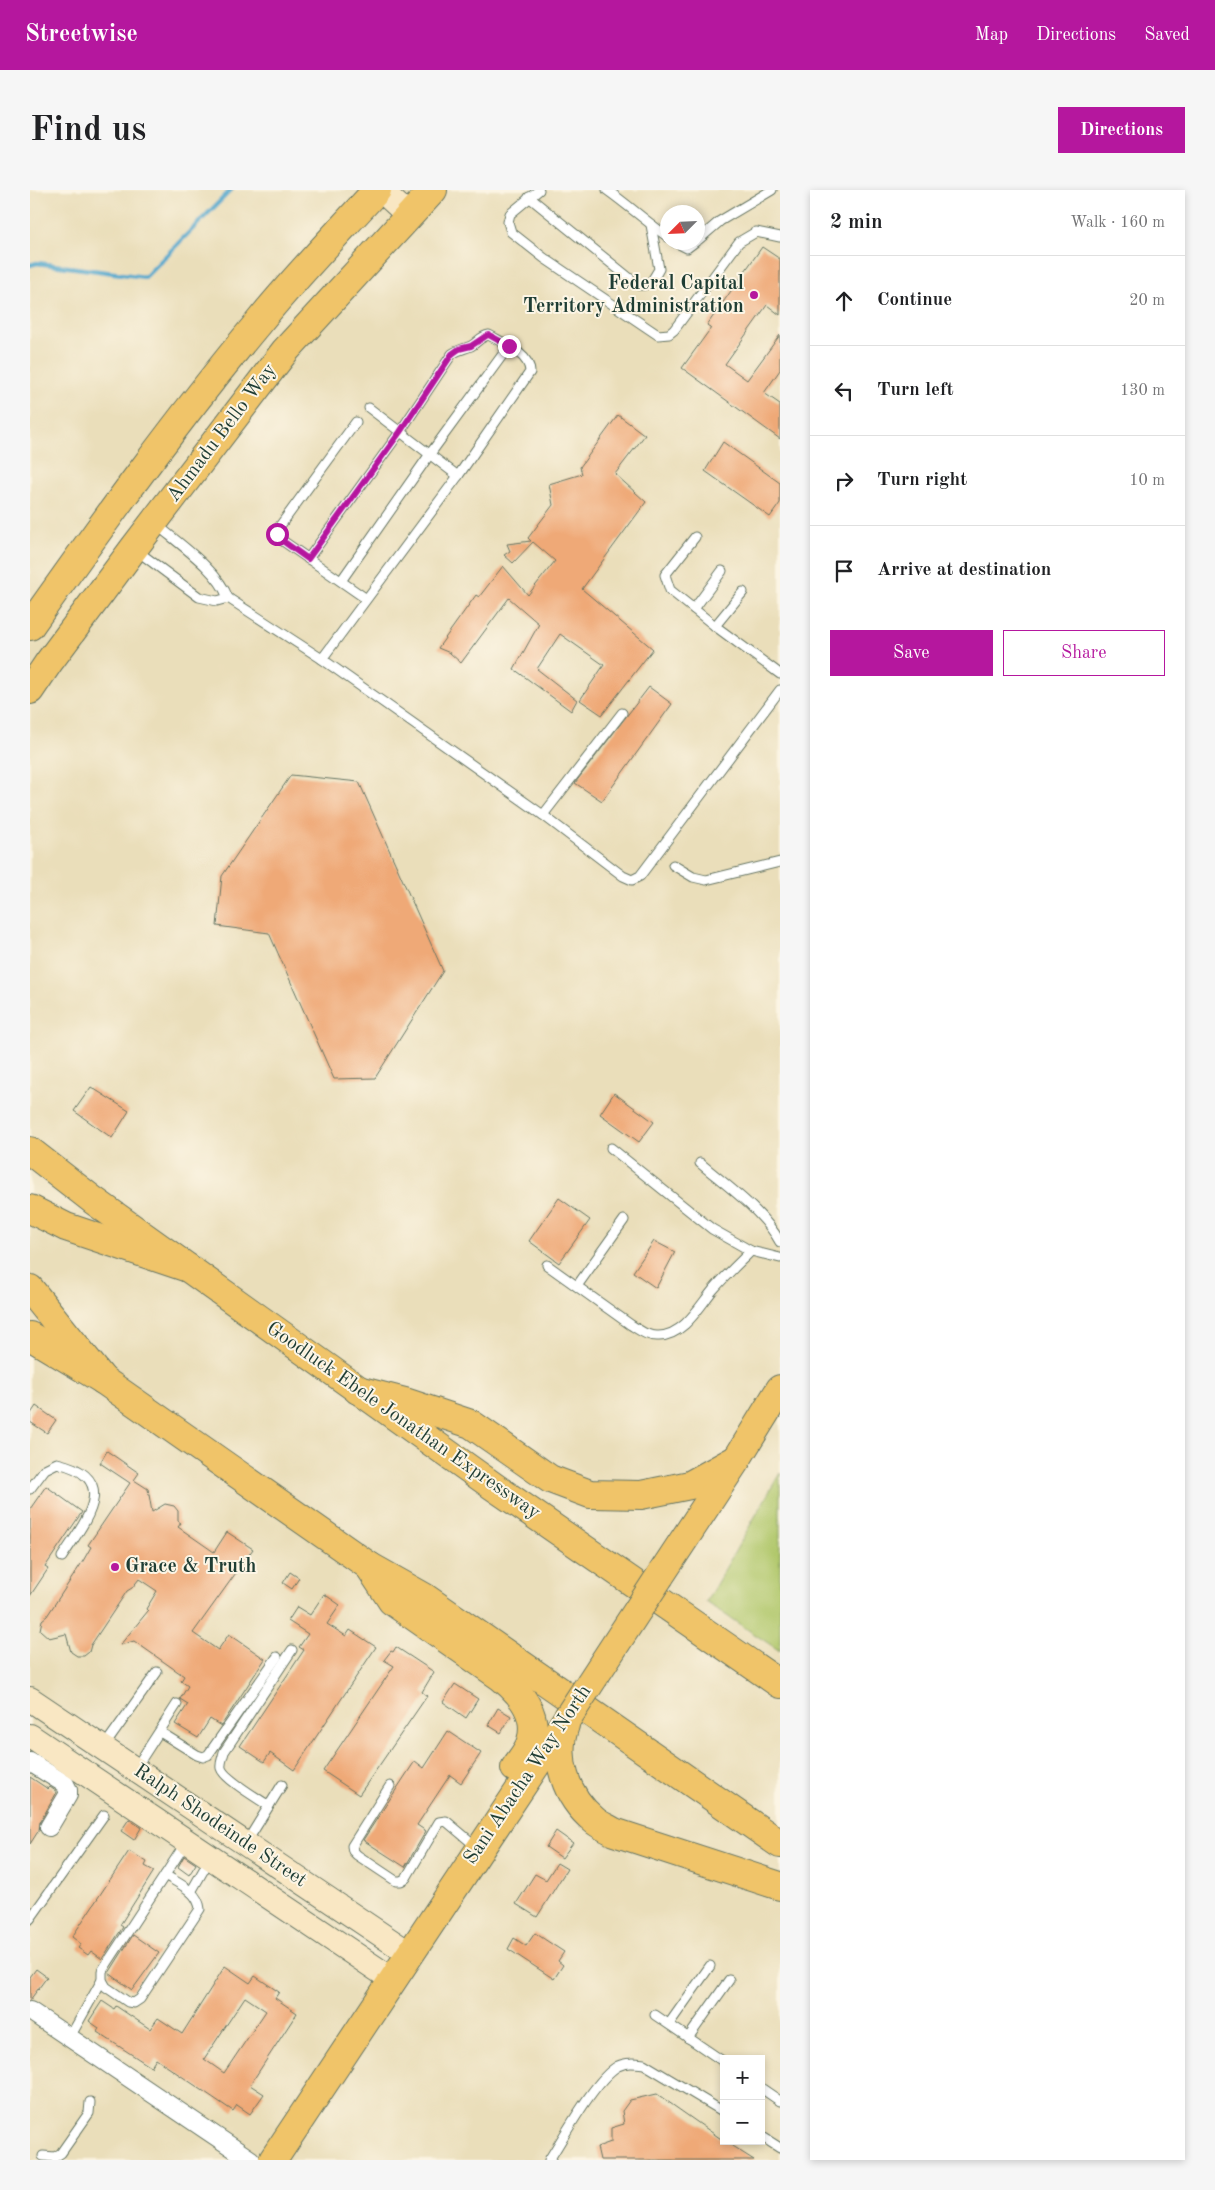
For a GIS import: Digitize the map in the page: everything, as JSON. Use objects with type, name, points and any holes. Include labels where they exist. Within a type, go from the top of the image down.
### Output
[{"type":"main road","name":"Ahmadu Bello Way","points":[[30,626],[93,536],[178,422],[259,321],[377,190]]},
{"type":"main road","name":"Ahmadu Bello Way","points":[[30,690],[134,548],[285,351],[421,198]]},
{"type":"main road","name":"Goodluck Ebele Jonathan Expressway","points":[[30,1151],[93,1200],[493,1486],[780,1684]]},
{"type":"main road","points":[[30,1209],[66,1227],[188,1268]]},
{"type":"main road","points":[[30,1289],[103,1380]]},
{"type":"main road","points":[[30,1336],[103,1380],[369,1566],[424,1597],[780,1844]]},
{"type":"main road","name":"Sani Abacha Way North","points":[[273,2160],[738,1459],[780,1389]]},
{"type":"main road","points":[[358,1390],[404,1402],[471,1424],[550,1479],[590,1494],[641,1495],[690,1485],[738,1459]]},
{"type":"main road","points":[[369,1566],[392,1601],[514,1688],[526,1704],[531,1716],[531,1742],[503,1788],[479,1849]]},
{"type":"main road","points":[[568,1716],[560,1741],[560,1763],[570,1790],[582,1808],[595,1822],[614,1832],[780,1886]]},
{"type":"street","points":[[381,190],[421,198]]},
{"type":"street","name":"Ralph Shodeinde Street","points":[[30,1699],[410,1954]]},
{"type":"street","name":"Ralph Shodeinde Street","points":[[30,1736],[394,1980]]},
{"type":"street","points":[[30,1762],[65,1784],[68,1790],[68,1795],[49,1827]]},
{"type":"street","points":[[30,2011],[251,2160]]},
{"type":"lane","points":[[539,190],[510,214],[508,222],[511,232],[544,258],[658,335],[663,336],[674,330],[739,242],[756,232],[780,237]]},
{"type":"lane","points":[[607,190],[660,232]]},
{"type":"lane","points":[[705,234],[720,221],[772,190]]},
{"type":"lane","points":[[529,197],[638,285],[645,286],[650,284],[659,269],[650,225]]},
{"type":"lane","points":[[308,559],[400,432],[452,354],[459,349],[471,346],[489,335],[509,346],[526,359],[530,365],[530,372],[458,476],[365,598],[322,659]]},
{"type":"lane","points":[[341,581],[509,346]]},
{"type":"lane","points":[[369,408],[458,476]]},
{"type":"lane","points":[[356,422],[277,530],[280,539],[365,598]]},
{"type":"lane","points":[[154,522],[213,572],[224,587],[228,598],[322,659],[543,815],[623,876],[632,880],[640,876],[780,690]]},
{"type":"lane","points":[[695,537],[665,575],[670,590],[780,674]]},
{"type":"lane","points":[[134,548],[200,597],[217,601],[228,598]]},
{"type":"lane","points":[[694,609],[722,571]]},
{"type":"lane","points":[[715,626],[743,592]]},
{"type":"lane","points":[[543,815],[622,713]]},
{"type":"lane","points":[[673,865],[693,877],[706,880],[780,862]]},
{"type":"lane","points":[[611,1148],[712,1230],[751,1251],[780,1258]]},
{"type":"lane","points":[[700,1163],[742,1199],[776,1234],[780,1242]]},
{"type":"lane","points":[[577,1286],[624,1220]]},
{"type":"lane","points":[[547,1265],[643,1332],[660,1336],[679,1329],[732,1269],[751,1251]]},
{"type":"lane","points":[[30,1489],[45,1469],[57,1463],[72,1469],[85,1477],[93,1485],[94,1493],[90,1516],[62,1557]]},
{"type":"lane","points":[[269,1806],[225,1774],[220,1766],[224,1752],[292,1650]]},
{"type":"lane","points":[[160,1732],[197,1755],[203,1757],[208,1755],[277,1657]]},
{"type":"lane","points":[[103,1748],[157,1672]]},
{"type":"lane","points":[[135,1770],[176,1704]]},
{"type":"lane","points":[[246,1843],[282,1785]]},
{"type":"lane","points":[[390,1786],[352,1846],[357,1855],[396,1881],[401,1881],[406,1878],[439,1822],[446,1821],[479,1849]]},
{"type":"lane","points":[[30,1919],[104,1815]]},
{"type":"lane","points":[[70,2037],[102,1980],[102,1971],[187,1841]]},
{"type":"lane","points":[[191,1892],[211,1857]]},
{"type":"lane","points":[[102,1980],[106,1987],[128,2002],[134,2003],[140,1999],[200,1910],[199,1902],[191,1892],[166,1875]]},
{"type":"lane","points":[[669,2024],[710,1966]]},
{"type":"lane","points":[[688,2038],[728,1980]]},
{"type":"lane","points":[[655,2015],[720,2059]]},
{"type":"lane","points":[[549,2160],[607,2074],[619,2066],[631,2062],[644,2064],[720,2110]]},
{"type":"lane","points":[[765,2091],[780,2101]]},
{"type":"lane","points":[[43,2156],[55,2157],[60,2152],[86,2120],[90,2102]]},
{"type":"lane","points":[[765,2139],[780,2148]]},
{"type":"green space","points":[[780,1473],[780,1651],[706,1602]]},
{"type":"building","points":[[762,247],[780,259],[780,315],[767,305],[725,364],[747,380],[780,335],[780,370],[764,393],[780,404],[780,439],[682,368],[711,328],[707,325]]},
{"type":"building","points":[[618,415],[645,435],[615,474],[646,502],[582,589],[653,649],[602,715],[580,700],[604,665],[560,634],[537,669],[577,700],[571,711],[514,669],[539,624],[509,598],[461,663],[450,653],[438,648],[476,595],[479,597],[503,566],[528,595],[555,561],[533,542],[513,563],[504,555],[510,551],[507,544],[531,541],[528,538],[553,505],[549,484],[582,474],[580,467]]},
{"type":"building","points":[[723,442],[780,483],[780,503],[770,517],[705,471]]},
{"type":"building","points":[[649,687],[672,704],[602,801],[575,783]]},
{"type":"building","points":[[291,775],[359,782],[443,971],[375,1078],[334,1079],[269,933],[217,926],[222,876]]},
{"type":"building","points":[[91,1087],[129,1111],[112,1138],[74,1111]]},
{"type":"building","points":[[614,1093],[654,1122],[639,1142],[600,1114]]},
{"type":"building","points":[[559,1198],[590,1220],[559,1263],[529,1241]]},
{"type":"building","points":[[654,1241],[675,1252],[656,1288],[633,1272]]},
{"type":"building","points":[[36,1406],[56,1420],[47,1433],[30,1422],[30,1415]]},
{"type":"building","points":[[107,1451],[139,1473],[134,1480],[148,1489],[152,1512],[165,1504],[174,1506],[178,1511],[178,1521],[181,1523],[178,1527],[214,1552],[227,1532],[253,1549],[193,1633],[218,1650],[229,1634],[265,1659],[221,1726],[210,1719],[198,1738],[175,1724],[188,1704],[180,1699],[188,1686],[181,1681],[184,1676],[134,1641],[120,1645],[148,1611],[146,1609],[157,1591],[139,1579],[127,1591],[91,1645],[89,1652],[84,1656],[77,1656],[71,1652],[66,1634],[49,1638],[40,1630],[42,1620],[47,1616],[83,1561],[91,1547],[88,1545],[130,1483],[100,1463]]},
{"type":"building","points":[[46,1486],[82,1512],[45,1567],[48,1569],[30,1596],[30,1509]]},
{"type":"building","points":[[290,1572],[299,1578],[292,1589],[283,1583]]},
{"type":"building","points":[[324,1594],[340,1605],[327,1624],[346,1636],[350,1630],[376,1647],[294,1770],[270,1753],[264,1762],[240,1746],[304,1650],[299,1647],[308,1634],[288,1621],[297,1607],[310,1615]]},
{"type":"building","points":[[396,1647],[434,1672],[422,1692],[427,1696],[359,1795],[323,1771],[394,1666],[384,1660]]},
{"type":"building","points":[[455,1684],[478,1699],[466,1718],[443,1702]]},
{"type":"building","points":[[498,1708],[511,1716],[501,1733],[488,1725]]},
{"type":"building","points":[[448,1731],[481,1753],[461,1783],[450,1775],[417,1825],[426,1831],[405,1867],[363,1840],[415,1761],[424,1768]]},
{"type":"building","points":[[30,1777],[48,1789],[50,1787],[57,1792],[40,1822],[39,1830],[30,1844]]},
{"type":"building","points":[[129,1819],[141,1828],[134,1840],[121,1831]]},
{"type":"building","points":[[556,1831],[573,1843],[562,1858],[546,1847]]},
{"type":"building","points":[[129,1851],[147,1862],[145,1866],[154,1871],[120,1925],[123,1927],[102,1959],[91,1951],[88,1955],[78,1948],[81,1944],[72,1937]]},
{"type":"building","points":[[184,1856],[196,1864],[189,1875],[178,1867]]},
{"type":"building","points":[[557,1863],[567,1869],[537,1917],[516,1904],[535,1874],[546,1880]]},
{"type":"building","points":[[535,1933],[564,1952],[558,1961],[563,1965],[554,1979],[508,1949],[514,1938],[526,1946]]},
{"type":"building","points":[[133,1935],[159,1953],[132,1990],[109,1973]]},
{"type":"building","points":[[225,1966],[250,1983],[255,1976],[279,1992],[275,1998],[297,2013],[250,2085],[264,2094],[250,2114],[237,2105],[233,2111],[156,2059],[151,2067],[97,2032],[99,2028],[89,2021],[102,2001],[114,2009],[116,2006],[150,2029],[158,2018],[182,2034]],"holes":[[[245,1997],[266,2011],[224,2073],[204,2059]]]},
{"type":"building","points":[[36,1969],[47,1977],[30,2000],[30,1977]]},
{"type":"building","points":[[657,2094],[720,2138],[720,2145],[730,2145],[754,2160],[600,2160],[597,2147],[611,2142],[611,2128],[624,2124],[622,2111],[630,2100]]},
{"type":"waterway","points":[[30,265],[37,263],[145,277],[231,190]]},
{"type":"place","name":"Federal Capital Territory Administration","points":[[754,295]]},
{"type":"place","name":"Grace & Truth","points":[[115,1567]]},
{"type":"route","points":[[277,534],[280,539],[308,559],[400,432],[452,354],[459,349],[471,346],[481,338],[489,335],[509,346]]}]
